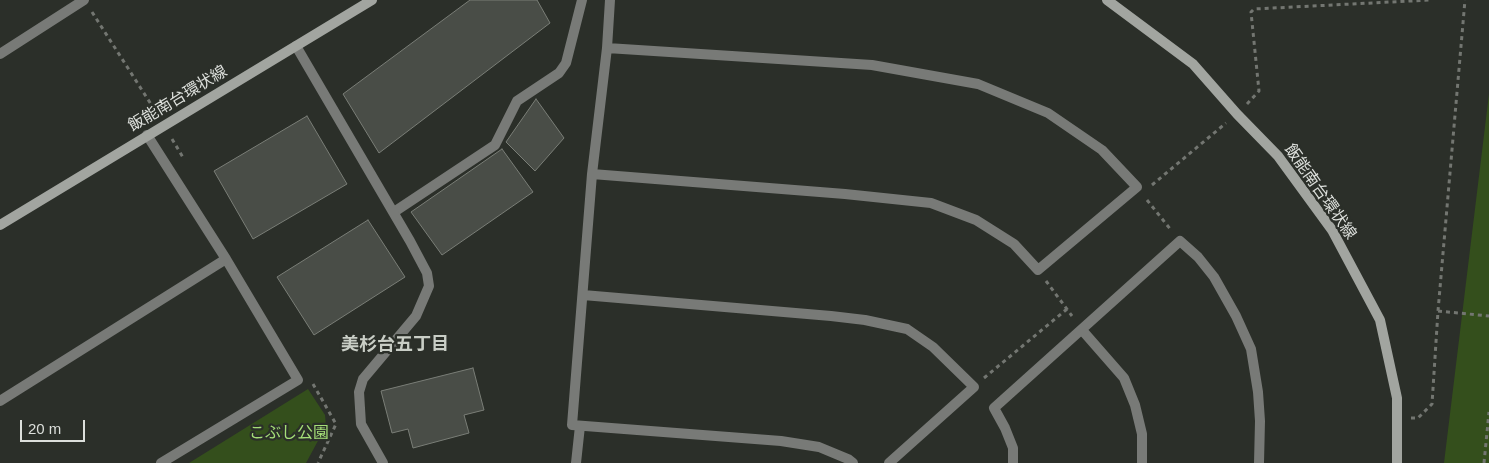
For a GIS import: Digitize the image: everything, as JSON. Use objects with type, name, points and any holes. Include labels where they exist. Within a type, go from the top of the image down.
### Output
[{"type":"street","points":[[0,54],[84,0]]},
{"type":"street","name":"飯能南台環状線","points":[[0,225],[372,0]]},
{"type":"street","points":[[394,212],[495,145],[517,102],[559,73],[566,63],[582,0]]},
{"type":"street","points":[[610,0],[607,48],[592,174],[572,425],[781,441],[819,447],[853,463]]},
{"type":"street","name":"飯能南台環状線","points":[[1107,0],[1193,64],[1237,114],[1278,156],[1332,230],[1380,320],[1397,398],[1397,463]]},
{"type":"street","points":[[296,46],[394,212],[427,273],[429,286],[416,316],[363,379],[359,392],[361,424],[383,463]]},
{"type":"street","points":[[592,174],[845,194],[931,203],[976,220],[1014,244],[1038,270],[1140,191],[1102,150],[1048,113],[978,84],[872,65],[607,48]]},
{"type":"street","points":[[147,135],[226,259],[298,380],[161,463]]},
{"type":"street","points":[[1013,463],[1013,448],[994,408],[1180,241],[1198,257],[1214,277],[1236,316],[1251,349],[1258,402],[1259,463]]},
{"type":"street","points":[[0,401],[226,259]]},
{"type":"street","points":[[583,295],[840,317],[907,329],[933,347],[974,386],[889,463]]},
{"type":"street","points":[[1082,330],[1124,378],[1135,405],[1142,434],[1142,463]]},
{"type":"street","points":[[576,463],[580,426]]},
{"type":"path","points":[[84,0],[164,125]]},
{"type":"path","points":[[1180,241],[1140,191],[1237,114],[1259,91],[1252,12],[1254,9],[1430,0]]},
{"type":"path","points":[[1397,419],[1418,418],[1432,404],[1438,311],[1465,0]]},
{"type":"path","points":[[1035,267],[1082,330]]},
{"type":"path","points":[[974,386],[1067,309]]},
{"type":"path","points":[[1438,311],[1489,316]]},
{"type":"path","points":[[1484,463],[1489,412]]},
{"type":"green space","points":[[1489,94],[1489,463],[1444,463]]},
{"type":"green space","name":"こぶし公園","points":[[308,389],[325,415],[326,426],[306,463],[189,463]]},
{"type":"building","points":[[470,0],[537,0],[550,23],[379,153],[343,94]]},
{"type":"building","points":[[536,99],[564,138],[535,171],[506,142]]},
{"type":"building","points":[[307,116],[347,184],[253,239],[214,171]]},
{"type":"building","points":[[502,149],[533,192],[442,255],[411,212]]},
{"type":"building","points":[[368,220],[405,277],[314,335],[277,277]]},
{"type":"building","points":[[473,368],[484,410],[464,415],[469,433],[413,448],[408,429],[392,433],[381,391]]},
{"type":"district","name":"美杉台五丁目","points":[[395,345]]}]
